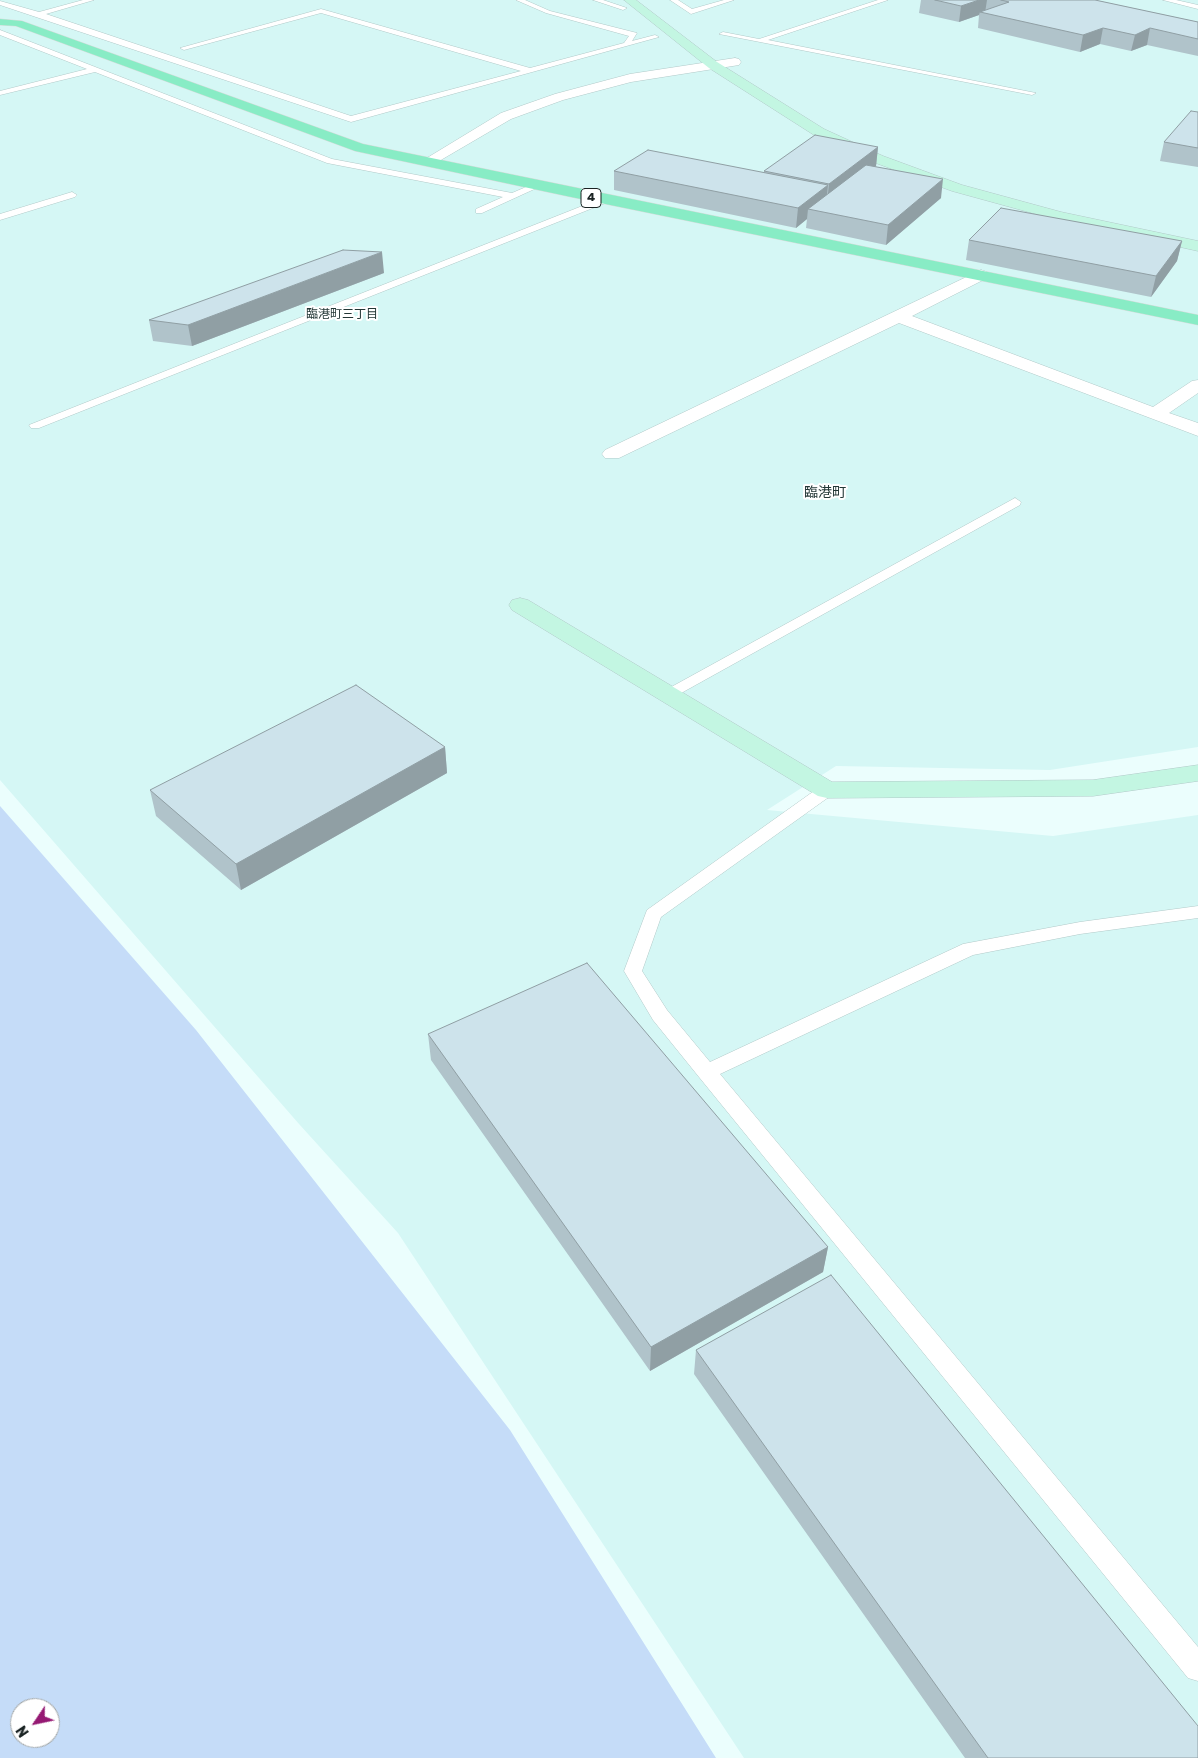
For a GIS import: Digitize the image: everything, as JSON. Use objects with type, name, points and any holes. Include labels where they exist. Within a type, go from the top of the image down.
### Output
[{"type":"main road","name":"4","points":[[0,22],[18,23],[360,148],[429,161],[536,186],[1198,320]]},
{"type":"street","points":[[650,0],[673,16]]},
{"type":"street","points":[[626,4],[712,64],[819,132],[878,159],[957,188],[1059,216],[1198,246]]},
{"type":"street","points":[[718,49],[792,102],[837,129],[896,155],[975,183],[1072,209],[1198,236]]},
{"type":"street","points":[[429,161],[506,116],[559,97],[630,78],[735,62]]},
{"type":"street","points":[[612,454],[898,317],[981,275]]},
{"type":"street","points":[[898,317],[1198,430]]},
{"type":"street","points":[[1155,414],[1198,385]]},
{"type":"street","points":[[520,605],[827,790],[1093,788],[1198,773]]},
{"type":"lane","points":[[39,14],[91,0]]},
{"type":"lane","points":[[519,0],[548,12],[634,35],[625,44]]},
{"type":"lane","points":[[596,0],[626,4]]},
{"type":"lane","points":[[673,0],[691,12],[731,0]]},
{"type":"lane","points":[[760,41],[885,0]]},
{"type":"lane","points":[[1166,0],[1198,6]]},
{"type":"lane","points":[[0,3],[39,14],[350,119],[655,37]]},
{"type":"lane","points":[[184,48],[321,10],[527,70]]},
{"type":"lane","points":[[0,32],[330,161],[511,196]]},
{"type":"lane","points":[[723,34],[1032,93]]},
{"type":"lane","points":[[0,93],[96,69]]},
{"type":"lane","points":[[479,210],[536,186]]},
{"type":"lane","points":[[0,217],[72,195]]},
{"type":"lane","points":[[35,425],[605,200]]},
{"type":"lane","points":[[669,694],[1014,502]]},
{"type":"lane","points":[[827,790],[653,914],[633,971],[660,1015],[706,1072],[1198,1668]]},
{"type":"lane","points":[[706,1072],[969,949],[1080,928],[1198,912]]},
{"type":"shaded area","points":[[0,0],[1198,0],[1198,747],[1050,770],[836,766],[767,810],[1053,836],[1198,815],[1198,1758],[744,1758],[398,1233],[299,1124],[0,780]]},
{"type":"shaded area","points":[[0,806],[196,1030],[510,1430],[716,1758],[0,1758]]},
{"type":"building","points":[[935,0],[979,0],[961,6]]},
{"type":"building","points":[[1001,0],[1095,0],[1198,22],[1198,39],[1150,28],[1135,35],[1103,28],[1083,35],[980,12],[1009,2]]},
{"type":"building","points":[[1191,111],[1198,112],[1198,148],[1164,142]]},
{"type":"building","points":[[815,135],[878,147],[829,184],[764,171]]},
{"type":"building","points":[[648,150],[828,185],[798,208],[614,171]]},
{"type":"building","points":[[866,165],[943,179],[888,225],[808,209]]},
{"type":"building","points":[[1001,208],[1182,241],[1156,276],[969,240]]},
{"type":"building","points":[[343,250],[382,252],[188,325],[149,320]]},
{"type":"building","points":[[356,685],[445,747],[236,864],[150,790]]},
{"type":"building","points":[[587,963],[828,1247],[651,1347],[428,1034]]},
{"type":"building","points":[[831,1275],[1198,1726],[1198,1758],[988,1758],[696,1350]]},
{"type":"district","name":"臨港町三丁目","points":[[342,315]]},
{"type":"district","name":"臨港町","points":[[825,493]]}]
